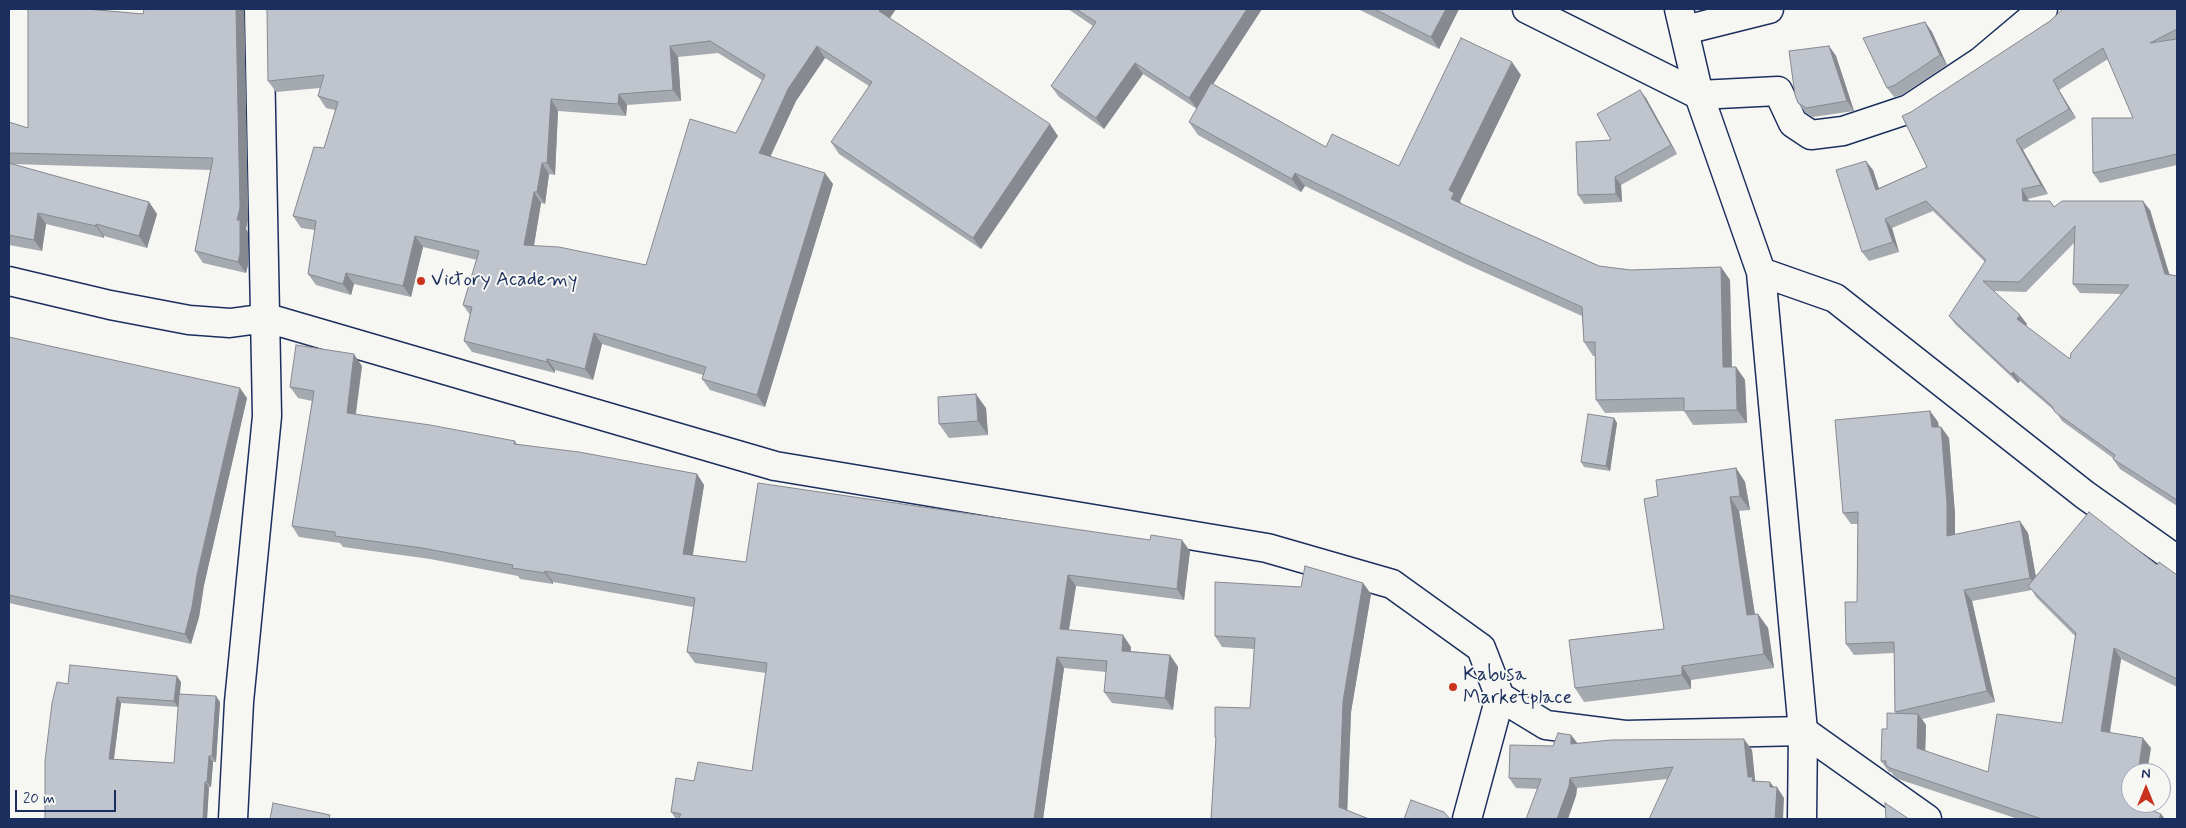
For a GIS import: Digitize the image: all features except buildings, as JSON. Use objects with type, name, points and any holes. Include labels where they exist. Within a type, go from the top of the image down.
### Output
[{"type":"street","points":[[234,819],[238,702],[267,416],[267,318],[259,9]]},
{"type":"street","points":[[1526,9],[1699,94],[1778,91],[1793,123],[1811,135],[1843,131],[1909,109],[1980,62],[2043,9]]},
{"type":"street","points":[[1769,9],[1682,19],[1699,94],[1761,272],[1803,731],[1802,819]]},
{"type":"street","points":[[1761,272],[1835,298],[2085,495],[2176,557]]},
{"type":"street","points":[[9,280],[110,305],[189,320],[230,323],[267,318],[775,466],[1267,548],[1392,584],[1481,648],[1500,697],[1467,819]]},
{"type":"street","points":[[1500,697],[1546,724],[1625,735],[1803,731],[1927,819]]},
{"type":"place","name":"Victory Academy","points":[[421,281]]},
{"type":"place","name":"Kabusa Marketplace","points":[[1453,687]]}]
